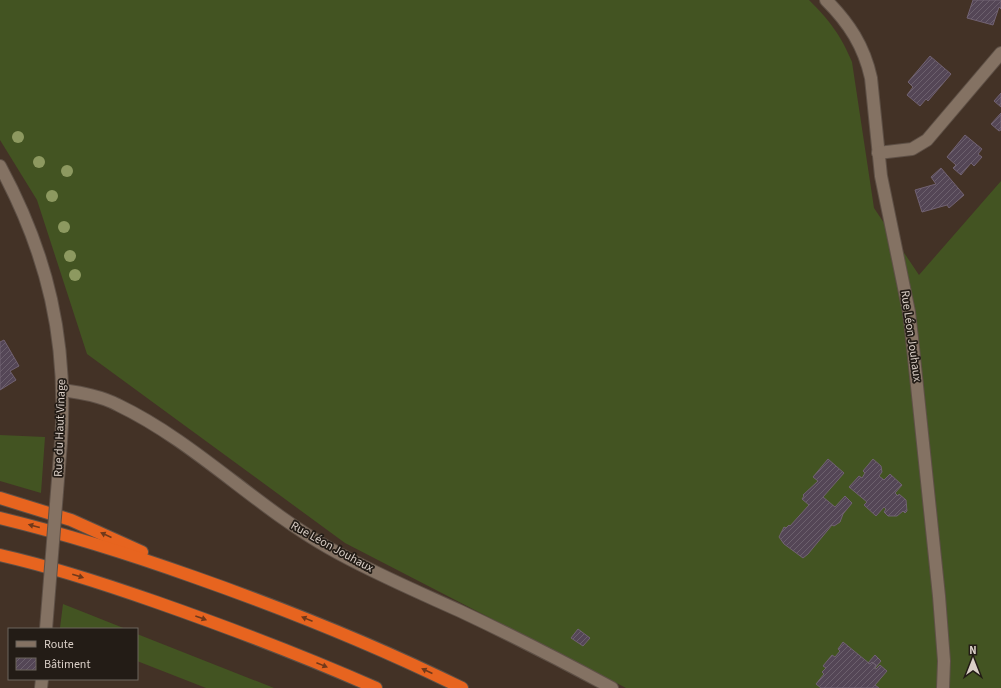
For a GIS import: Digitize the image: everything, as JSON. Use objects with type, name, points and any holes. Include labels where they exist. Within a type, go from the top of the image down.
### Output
[{"type":"highway","points":[[0,498],[93,528],[192,576]]},
{"type":"highway","points":[[0,518],[95,543],[192,576],[319,624],[387,653],[462,688]]},
{"type":"highway","points":[[0,555],[96,581],[190,614],[263,641],[376,688]]},
{"type":"street","name":"Rue Léon Jouhaux","points":[[826,0],[848,24],[863,50],[871,78],[878,153],[909,312],[939,603],[944,661],[943,688]]},
{"type":"street","points":[[878,153],[912,149],[927,140],[1001,53]]},
{"type":"street","name":"Rue du Haut Vinage","points":[[0,166],[28,223],[41,257],[56,323],[63,390],[61,442],[46,628]]},
{"type":"street","name":"Rue Léon Jouhaux","points":[[63,390],[92,395],[118,404],[173,438],[281,518],[330,548],[499,630],[612,688]]},
{"type":"green space","points":[[0,0],[809,0],[834,28],[852,62],[874,208],[919,275],[1001,181],[1001,688],[626,688],[345,543],[87,354],[37,200],[0,140]]},
{"type":"green space","points":[[0,435],[45,437],[41,493],[0,481]]},
{"type":"green space","points":[[63,604],[123,628],[60,628]]},
{"type":"green space","points":[[138,634],[274,688],[206,688],[138,661]]},
{"type":"building","points":[[973,0],[1001,0],[1001,9],[999,7],[993,25],[967,18]]},
{"type":"building","points":[[930,56],[951,74],[928,101],[926,99],[920,106],[907,95],[913,87],[908,82]]},
{"type":"building","points":[[1001,93],[1001,107],[994,101]]},
{"type":"building","points":[[1001,113],[1001,130],[999,131],[991,124]]},
{"type":"building","points":[[965,135],[982,149],[978,154],[982,157],[974,166],[971,163],[961,175],[953,168],[956,165],[947,157]]},
{"type":"building","points":[[941,168],[964,195],[949,208],[947,205],[922,212],[915,190],[936,184],[931,177]]},
{"type":"building","points":[[4,340],[19,366],[10,371],[16,380],[0,390],[0,342]]},
{"type":"building","points":[[828,459],[844,473],[823,497],[835,507],[845,496],[852,503],[843,514],[840,522],[834,526],[832,525],[803,558],[784,544],[779,537],[784,527],[786,528],[789,525],[790,526],[809,505],[802,499],[804,496],[803,495],[818,481],[813,477]]},
{"type":"building","points":[[873,459],[881,466],[882,472],[879,476],[884,480],[890,474],[902,485],[895,493],[898,496],[899,494],[906,500],[907,511],[905,513],[903,511],[897,516],[888,516],[884,512],[886,509],[884,507],[876,516],[864,505],[867,502],[849,487],[859,476],[862,478],[865,473],[863,471]]},
{"type":"building","points":[[578,629],[590,638],[583,646],[571,638]]},
{"type":"building","points":[[843,642],[870,664],[872,662],[876,665],[874,668],[876,669],[880,665],[887,671],[875,685],[879,688],[821,688],[816,684],[824,674],[822,672],[826,668],[823,666],[832,655],[835,657],[840,651],[838,649]]},
{"type":"building","points":[[875,655],[881,661],[875,668],[876,665],[872,662],[870,664],[868,663]]}]
